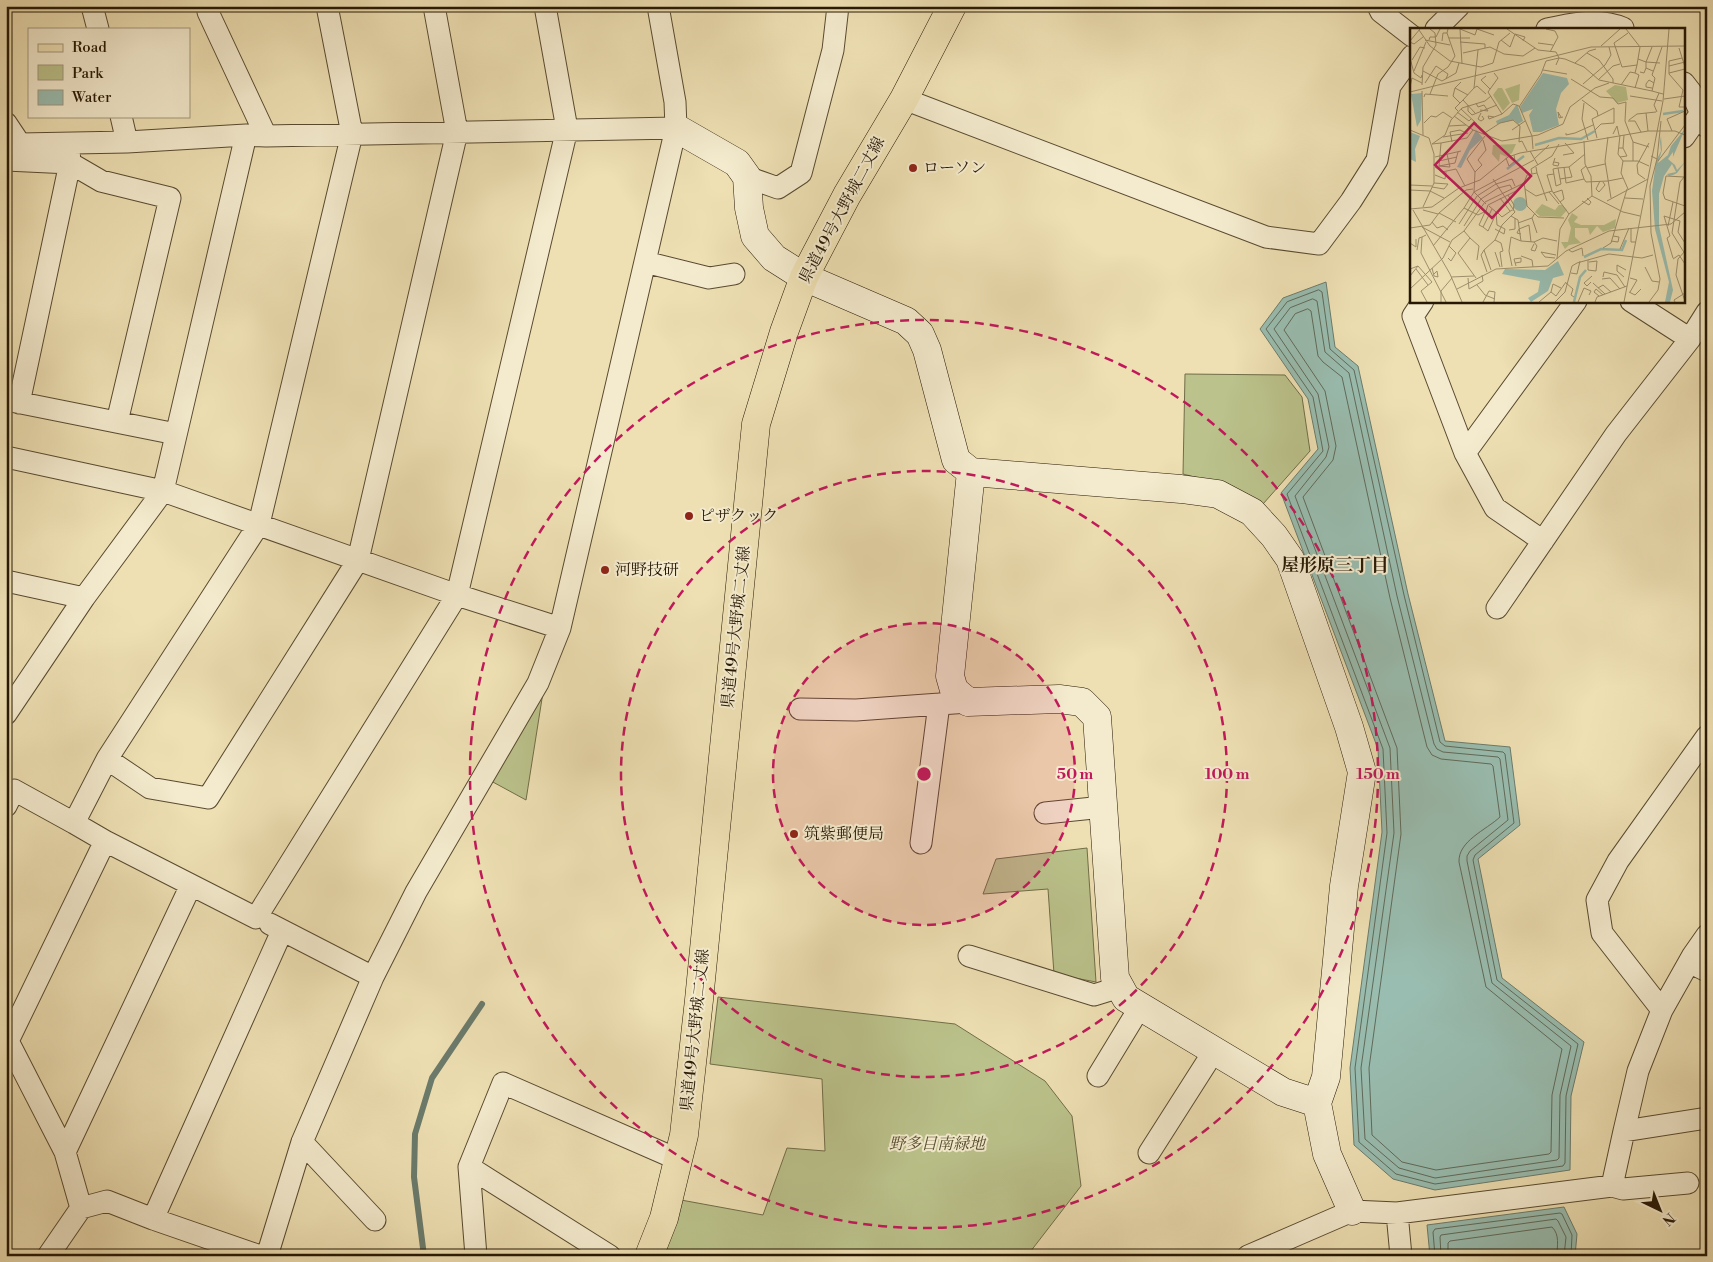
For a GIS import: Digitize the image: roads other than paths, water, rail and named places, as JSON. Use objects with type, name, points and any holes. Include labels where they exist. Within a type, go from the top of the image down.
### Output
[{"type":"main road","name":"県道49号大野城二丈線","points":[[649,1256],[664,1218],[684,1135],[756,424],[784,332],[804,277],[847,195],[904,99],[952,6]]},
{"type":"street","points":[[92,6],[98,28]]},
{"type":"street","points":[[74,823],[107,759],[259,524],[352,134],[327,6]]},
{"type":"street","points":[[107,759],[150,788],[208,798],[358,560],[457,132],[434,6]]},
{"type":"street","points":[[256,918],[457,595],[567,129],[545,6]]},
{"type":"street","points":[[267,1256],[302,1142],[373,977],[416,892],[538,683],[560,628],[676,128],[675,102],[658,6]]},
{"type":"street","points":[[747,177],[778,188],[801,173],[833,50],[838,6]]},
{"type":"street","points":[[1378,6],[1381,12],[1410,34]]},
{"type":"street","points":[[1437,28],[1459,6]]},
{"type":"street","points":[[6,714],[84,598],[163,490],[176,434],[256,136],[208,8]]},
{"type":"street","points":[[1552,28],[1584,22],[1610,22],[1623,28]]},
{"type":"street","points":[[904,99],[1266,237],[1318,244],[1351,201],[1377,160],[1390,86],[1410,59]]},
{"type":"street","points":[[1686,86],[1705,115],[1686,135]]},
{"type":"street","points":[[121,118],[127,142]]},
{"type":"street","points":[[6,123],[20,144],[69,153],[101,181],[170,198],[117,422]]},
{"type":"street","points":[[6,160],[69,153],[127,142],[256,136],[676,128],[737,163],[747,177],[749,208],[755,236],[774,258],[804,277],[906,321],[920,334],[927,350],[956,460],[971,472],[1181,489],[1218,494],[1252,512],[1274,536],[1290,559],[1350,727],[1362,772],[1344,886],[1326,1077],[1317,1103],[1327,1154],[1352,1210]]},
{"type":"street","points":[[69,153],[12,401],[176,434]]},
{"type":"street","points":[[645,262],[709,278],[734,274]]},
{"type":"street","points":[[1422,302],[1413,316],[1465,453],[1495,508],[1543,541]]},
{"type":"street","points":[[1465,453],[1575,302]]},
{"type":"street","points":[[1634,302],[1690,339]]},
{"type":"street","points":[[1497,608],[1616,434],[1690,339],[1707,312]]},
{"type":"street","points":[[6,457],[163,490],[457,595],[560,628]]},
{"type":"street","points":[[968,702],[954,690],[950,676],[971,472]]},
{"type":"street","points":[[6,581],[84,598]]},
{"type":"street","points":[[800,709],[856,710],[968,702],[1059,699],[1082,702],[1097,717],[1115,978],[1120,988],[1126,998],[1140,1007],[1283,1092],[1317,1103]]},
{"type":"street","points":[[921,843],[939,704]]},
{"type":"street","points":[[1662,1010],[1602,933],[1597,900],[1618,861],[1707,736]]},
{"type":"street","points":[[9,790],[373,977]]},
{"type":"street","points":[[1045,814],[1103,807]]},
{"type":"street","points":[[81,1208],[66,1152],[7,1040],[105,841]]},
{"type":"street","points":[[66,1152],[191,885]]},
{"type":"street","points":[[154,1219],[282,930]]},
{"type":"street","points":[[1612,1186],[1638,1070],[1662,1010],[1698,967],[1707,935]]},
{"type":"street","points":[[969,956],[1094,995],[1120,988]]},
{"type":"street","points":[[1098,1076],[1140,1007]]},
{"type":"street","points":[[1149,1153],[1214,1051]]},
{"type":"street","points":[[476,1256],[469,1167],[503,1083],[679,1160]]},
{"type":"street","points":[[1624,1131],[1707,1118]]},
{"type":"street","points":[[302,1142],[375,1220]]},
{"type":"street","points":[[469,1167],[610,1256]]},
{"type":"street","points":[[1248,1256],[1352,1210],[1397,1213],[1612,1186],[1622,1189],[1688,1182]]},
{"type":"street","points":[[48,1256],[81,1208],[107,1201],[260,1256]]},
{"type":"street","points":[[1397,1213],[1401,1256]]},
{"type":"water","points":[[1326,282],[1335,347],[1358,366],[1408,594],[1445,741],[1510,747],[1520,825],[1478,859],[1502,978],[1584,1042],[1571,1096],[1570,1170],[1435,1190],[1393,1179],[1354,1145],[1350,1068],[1382,832],[1378,749],[1281,493],[1318,449],[1308,399],[1260,329],[1283,298]]},
{"type":"water","points":[[1564,1207],[1577,1234],[1575,1256],[1430,1256],[1427,1225]]},
{"type":"waterway","points":[[424,1256],[414,1177],[415,1134],[432,1078],[482,1004]]},
{"type":"place","name":"ローソン","points":[[913,168]]},
{"type":"place","name":"ピザクック","points":[[689,516]]},
{"type":"place","name":"河野技研","points":[[605,570]]},
{"type":"place","name":"筑紫郵便局","points":[[794,834]]},
{"type":"district","name":"屋形原三丁目","points":[[1335,565]]},
{"type":"park label","name":"野多目南緑地","points":[[937,1144]]}]
